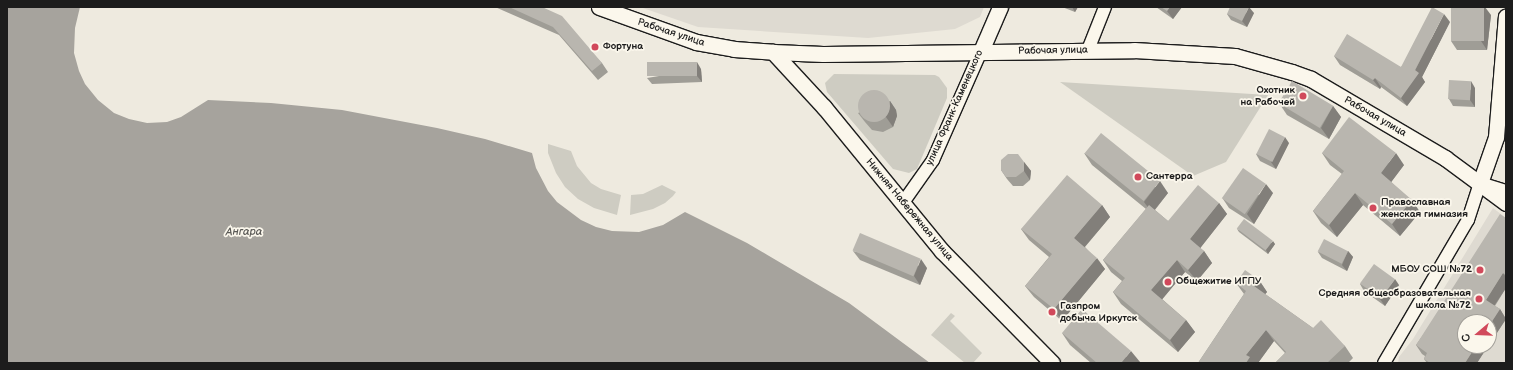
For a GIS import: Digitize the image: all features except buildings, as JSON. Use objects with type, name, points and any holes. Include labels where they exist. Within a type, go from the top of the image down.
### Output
[{"type":"main road","name":"Рабочая улица","points":[[599,7],[688,40],[734,49],[772,52],[823,54],[1088,50],[1168,51],[1228,55],[1260,62],[1311,79],[1445,158],[1506,203]]},
{"type":"main road","name":"улица Франк-Каменецкого","points":[[981,51],[1000,7]]},
{"type":"main road","points":[[1480,183],[1496,137],[1506,16]]},
{"type":"main road","name":"Нижняя Набережная улица","points":[[772,52],[824,108],[942,251],[1052,363]]},
{"type":"street","points":[[1088,50],[1105,7]]},
{"type":"street","name":"улица Франк-Каменецкого","points":[[902,204],[933,160],[981,51]]},
{"type":"street","points":[[1384,363],[1468,220],[1480,183],[1506,191]]},
{"type":"shaded area","points":[[640,7],[984,7],[980,17],[955,29],[868,38],[698,27]]},
{"type":"shaded area","points":[[834,74],[935,75],[939,77],[947,88],[947,98],[917,169],[909,173],[893,169],[827,92],[825,83]]},
{"type":"shaded area","points":[[1060,82],[1268,95],[1226,162],[1193,176]]},
{"type":"shaded area","points":[[548,144],[571,151],[577,166],[591,183],[601,189],[621,195],[617,215],[594,208],[578,199],[565,187],[556,173],[548,153]]},
{"type":"shaded area","points":[[662,185],[676,192],[665,203],[653,209],[630,215],[631,195],[643,194]]},
{"type":"shaded area","name":"МБОУ СОШ №72","points":[[1493,208],[1506,218],[1506,363],[1398,363],[1399,357],[1413,339]]},
{"type":"shaded area","points":[[951,313],[955,316],[950,321],[982,353],[973,363],[965,363],[931,335]]},
{"type":"water","name":"Ангара","points":[[7,7],[80,7],[75,28],[74,53],[79,71],[85,84],[98,100],[114,113],[129,119],[147,123],[167,122],[181,117],[208,100],[271,103],[342,110],[437,128],[485,139],[532,153],[536,168],[548,191],[557,202],[581,220],[596,227],[612,231],[639,232],[663,225],[685,212],[747,243],[849,303],[930,363],[7,363]]},
{"type":"place","name":"Фортуна","points":[[595,47]]},
{"type":"place","name":"Охотник на Рабочей","points":[[1303,96]]},
{"type":"place","name":"Сантерра","points":[[1138,177]]},
{"type":"place","name":"Православная женская гимназия","points":[[1373,208]]},
{"type":"place","name":"МБОУ СОШ №72","points":[[1480,270]]},
{"type":"place","name":"Общежитие ИГПУ","points":[[1168,282]]},
{"type":"place","name":"Средняя общеобразовательная школа №72","points":[[1479,299]]},
{"type":"place","name":"Газпром добыча Иркутск","points":[[1052,312]]}]
